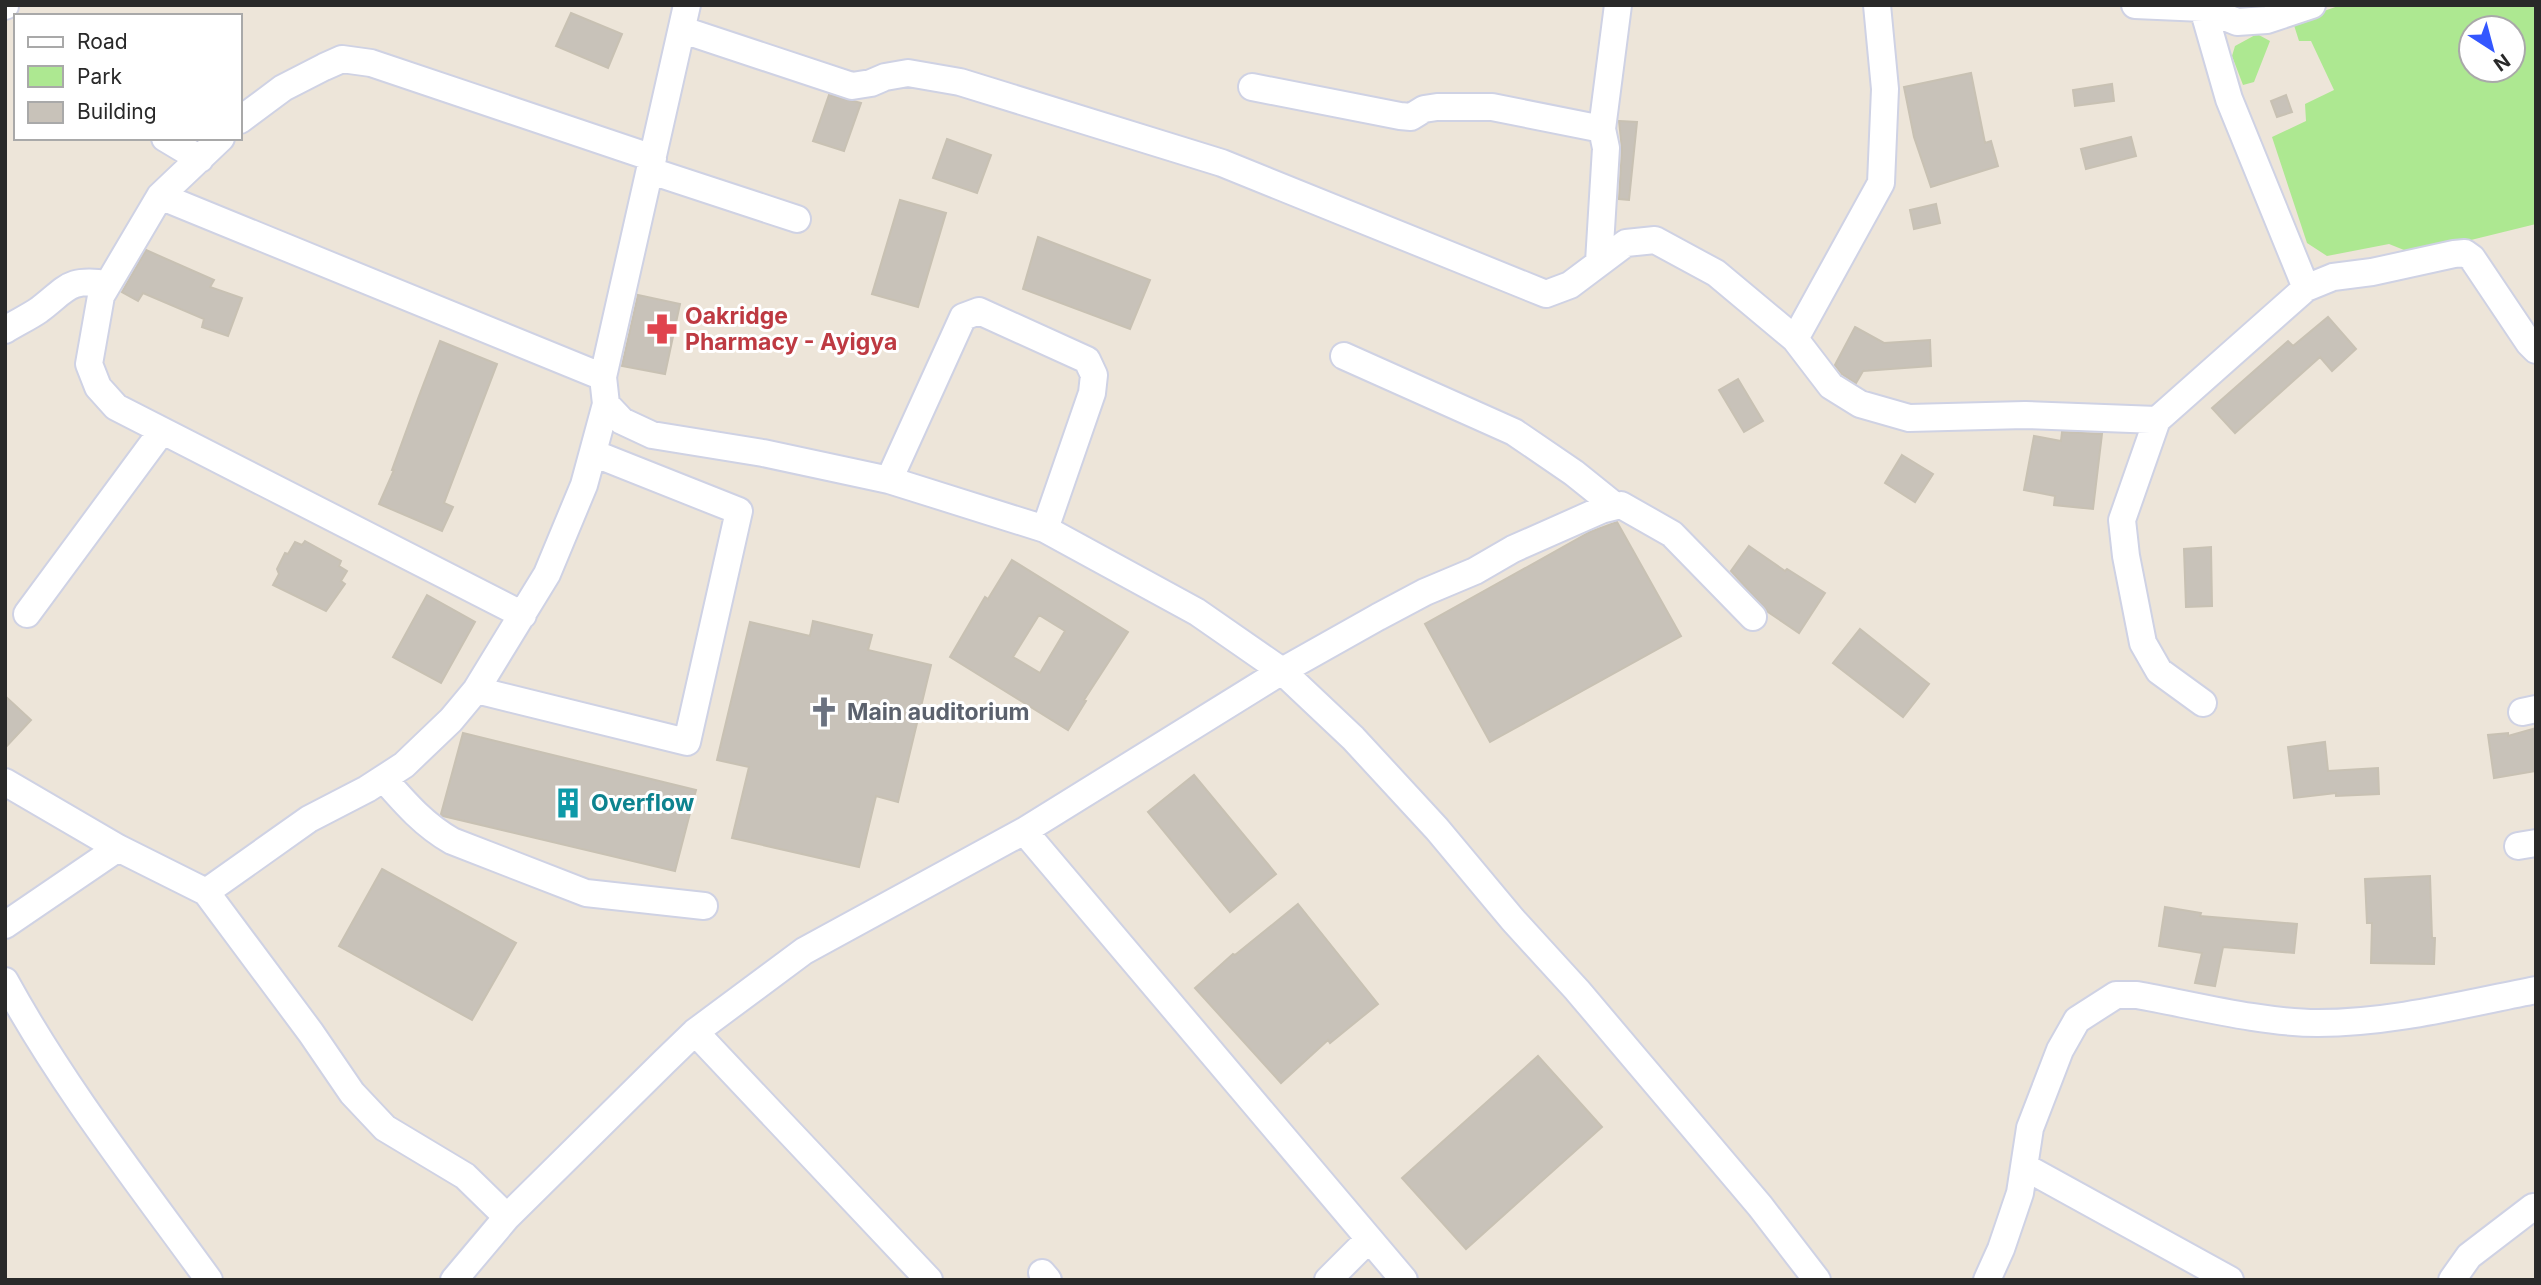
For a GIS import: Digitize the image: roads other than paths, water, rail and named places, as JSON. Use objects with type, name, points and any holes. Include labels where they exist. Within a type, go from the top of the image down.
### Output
[{"type":"street","points":[[1599,262],[1606,148],[1602,129],[1618,5]]},
{"type":"street","points":[[1795,339],[1881,183],[1885,89],[1877,5]]},
{"type":"street","points":[[2134,5],[2202,6],[2237,22],[2267,20],[2312,5]]},
{"type":"street","points":[[2202,6],[2229,99],[2306,288]]},
{"type":"street","points":[[206,892],[309,820],[384,779],[426,746],[476,690],[547,574],[584,485],[593,453],[685,18],[852,86],[871,83],[885,76],[908,74],[960,82],[1222,163],[1546,293],[1570,285],[1626,243],[1655,240],[1717,273],[1795,339],[1830,386],[1860,404],[1909,418],[2025,415],[2157,420]]},
{"type":"street","points":[[242,119],[283,88],[342,59],[371,63],[797,219]]},
{"type":"street","points":[[1252,87],[1400,116],[1411,117],[1424,109],[1437,107],[1492,107],[1602,129]]},
{"type":"street","points":[[167,140],[200,159]]},
{"type":"street","points":[[219,140],[160,196],[101,296],[89,364],[98,387],[116,407],[523,615]]},
{"type":"street","points":[[160,196],[604,391],[622,421],[652,435],[763,453],[889,480],[1045,529],[1112,563],[1197,612],[1282,671],[1353,738],[1437,829],[1716,1154],[1817,1280]]},
{"type":"street","points":[[2203,703],[2159,671],[2143,643],[2126,556],[2122,520],[2157,420],[2306,288],[2333,277],[2465,253],[2536,350]]},
{"type":"street","points":[[5,330],[39,310],[60,291],[75,283],[87,281],[108,284]]},
{"type":"street","points":[[889,480],[962,317],[979,312],[1087,360],[1094,375],[1092,393],[1045,529]]},
{"type":"street","points":[[1344,356],[1514,432],[1574,472],[1615,506]]},
{"type":"street","points":[[27,614],[162,431]]},
{"type":"street","points":[[476,690],[687,742],[739,511],[593,453]]},
{"type":"street","points":[[454,1280],[507,1217],[695,1032],[804,951],[1024,831],[1282,671],[1425,592],[1475,571],[1513,549],[1621,505],[1672,534],[1753,617]]},
{"type":"street","points":[[384,779],[432,829],[464,846],[586,893],[704,906]]},
{"type":"street","points":[[5,782],[118,848],[206,892],[311,1032],[352,1093],[385,1128],[465,1175],[507,1217]]},
{"type":"street","points":[[1024,831],[1404,1280]]},
{"type":"street","points":[[5,925],[118,848]]},
{"type":"street","points":[[5,981],[32,1029],[94,1122],[209,1280]]},
{"type":"street","points":[[1987,1280],[2020,1193],[2031,1128],[2060,1050],[2077,1020],[2116,995],[2137,995],[2286,1021],[2319,1023],[2423,1013],[2536,990]]},
{"type":"street","points":[[695,1032],[929,1280]]},
{"type":"street","points":[[2025,1167],[2230,1280]]},
{"type":"street","points":[[2452,1280],[2469,1256],[2533,1207]]},
{"type":"street","points":[[1328,1280],[1369,1239]]},
{"type":"place","name":"Oakridge Pharmacy - Ayigya","points":[[662,329]]},
{"type":"place","name":"Main auditorium","points":[[824,712]]},
{"type":"place","name":"Overflow","points":[[568,803]]}]
